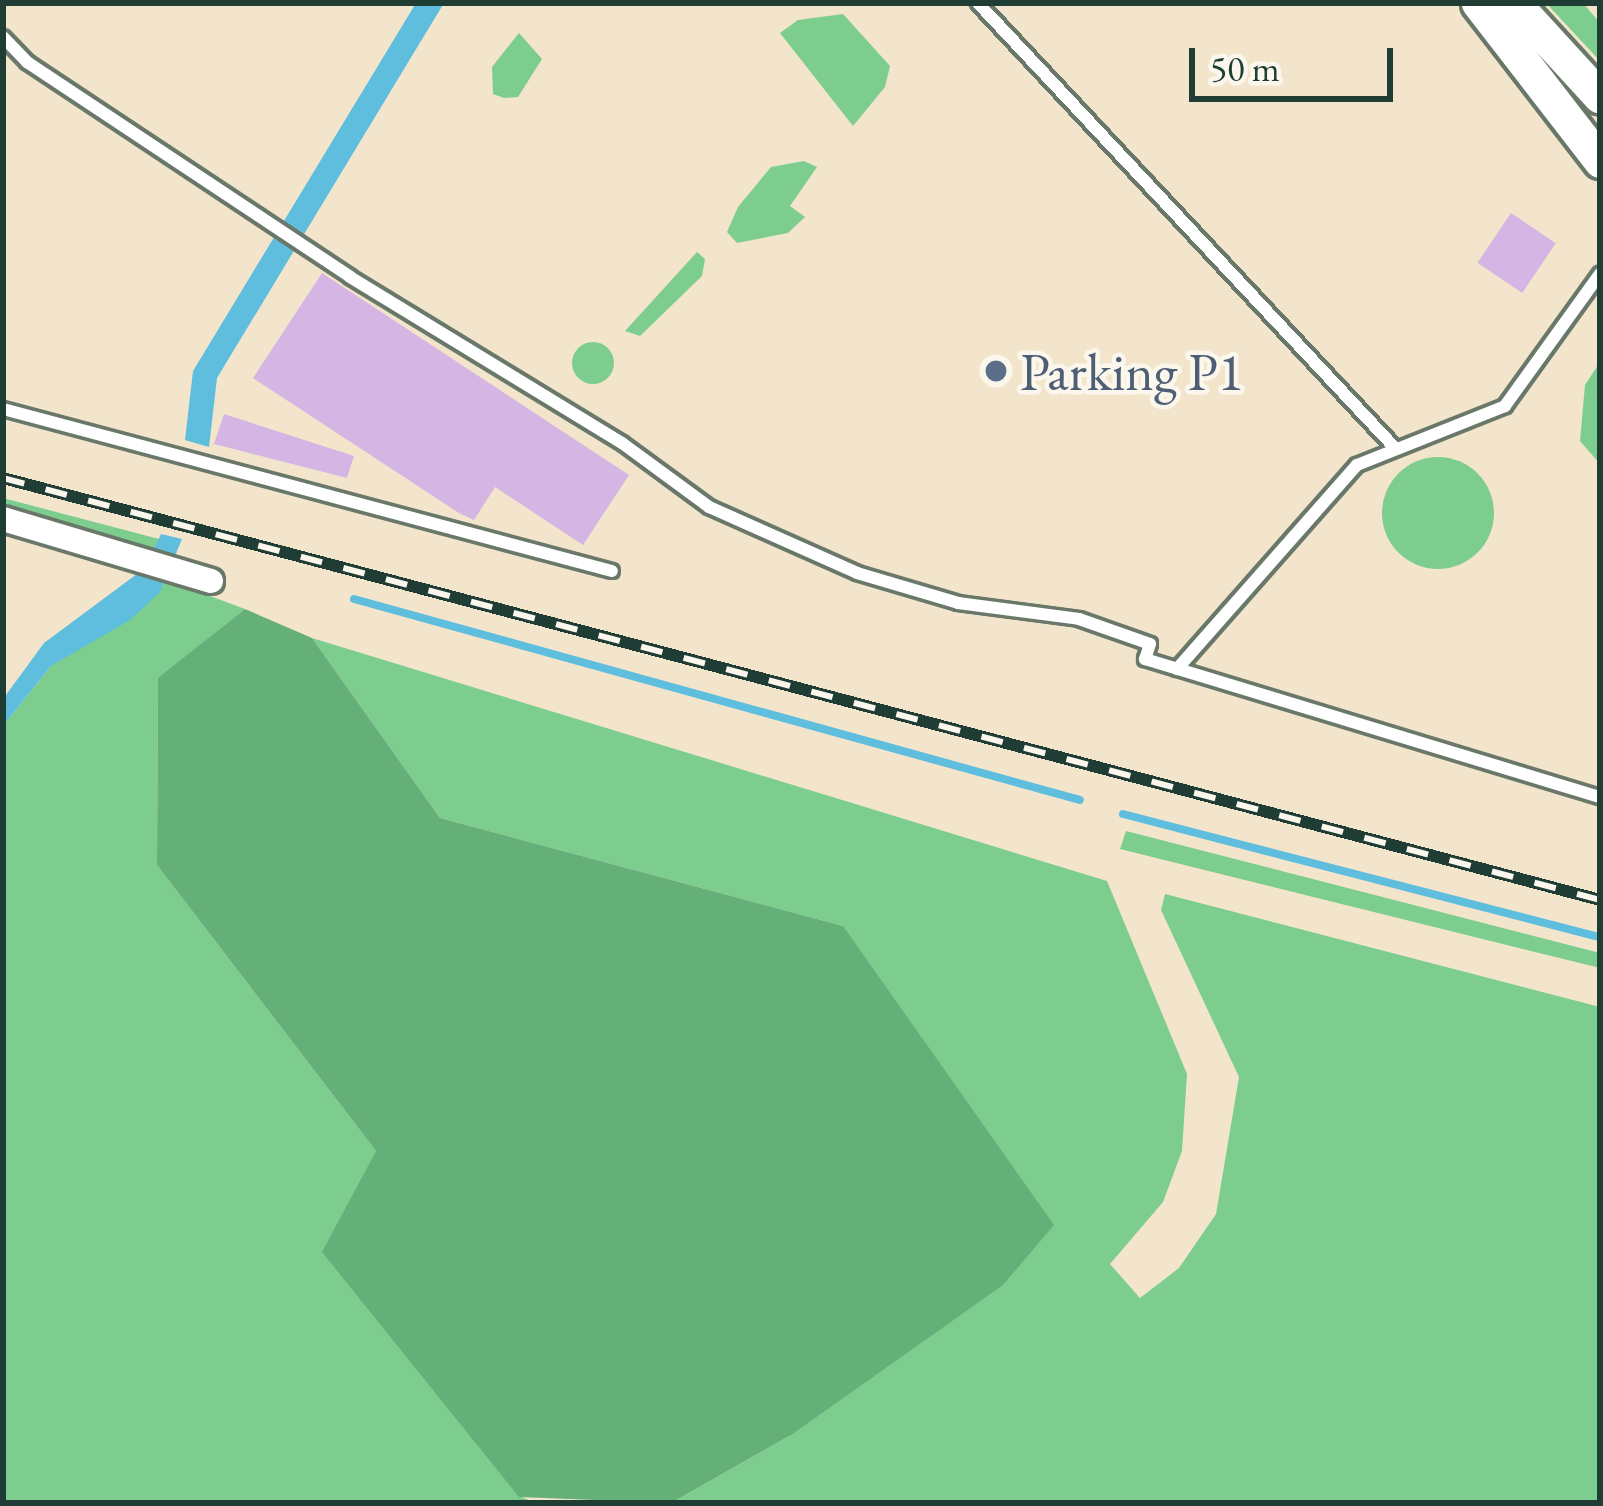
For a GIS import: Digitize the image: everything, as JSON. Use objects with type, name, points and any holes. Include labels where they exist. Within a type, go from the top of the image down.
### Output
[{"type":"main road","points":[[1478,3],[1600,160]]},
{"type":"main road","points":[[1514,3],[1600,97]]},
{"type":"street","points":[[3,520],[211,581]]},
{"type":"lane","points":[[977,3],[1394,448]]},
{"type":"lane","points":[[3,37],[27,62],[709,507],[856,573],[958,603],[1079,619],[1150,644],[1145,659],[1600,797]]},
{"type":"lane","points":[[1177,669],[1357,465],[1394,448],[1462,429],[1505,406],[1600,274]]},
{"type":"lane","points":[[3,409],[611,571]]},
{"type":"green space","points":[[1546,3],[1583,3],[1600,23],[1600,61]]},
{"type":"green space","points":[[843,14],[890,66],[885,87],[853,126],[780,33],[798,20]]},
{"type":"green space","points":[[519,33],[542,59],[518,97],[504,98],[493,94],[492,67]]},
{"type":"green space","points":[[804,161],[817,167],[790,206],[805,217],[788,233],[737,243],[727,232],[738,207],[771,167]]},
{"type":"green space","points":[[697,252],[705,259],[702,276],[640,336],[625,331]]},
{"type":"green space","points":[[593,342],[608,348],[614,363],[608,378],[593,384],[578,378],[572,363],[578,348]]},
{"type":"green space","points":[[1600,362],[1600,464],[1580,441],[1585,385]]},
{"type":"green space","points":[[1438,457],[1459,461],[1478,473],[1490,492],[1494,513],[1490,534],[1478,553],[1459,565],[1438,569],[1417,565],[1398,553],[1386,534],[1382,513],[1386,492],[1398,473],[1417,461]]},
{"type":"green space","points":[[3,498],[159,539],[155,555],[3,512]]},
{"type":"green space","points":[[167,580],[245,609],[158,679],[157,865],[376,1151],[519,1496],[536,1503],[3,1503],[3,726],[51,666]]},
{"type":"green space","points":[[245,609],[312,638],[440,818],[843,926],[1054,1225],[1003,1285],[791,1435],[671,1503],[519,1497],[322,1252],[376,1151],[157,865],[158,678]]},
{"type":"green space","points":[[312,638],[1107,881],[1187,1074],[1182,1151],[1163,1202],[1110,1264],[1140,1298],[1179,1268],[1216,1214],[1239,1077],[1161,910],[1165,894],[1600,1007],[1600,1503],[671,1503],[791,1435],[843,926],[440,818]]},
{"type":"green space","points":[[1126,831],[1600,953],[1600,968],[1120,849]]},
{"type":"water","points":[[416,3],[444,3],[217,378],[209,447],[185,440],[193,371]]},
{"type":"water","points":[[161,534],[182,539],[160,592],[130,620],[51,666],[3,726],[3,699],[44,643],[145,568]]},
{"type":"building","points":[[1511,213],[1556,243],[1522,293],[1477,263]]},
{"type":"building","points":[[322,273],[629,475],[583,545],[495,487],[474,520],[459,513],[253,378]]},
{"type":"building","points":[[224,414],[354,456],[347,478],[214,444]]},
{"type":"waterway","points":[[354,599],[1080,800]]},
{"type":"waterway","points":[[1123,814],[1600,937]]},
{"type":"railway","points":[[3,478],[1600,900]]},
{"type":"place","name":"Parking P1","points":[[996,371]]}]
